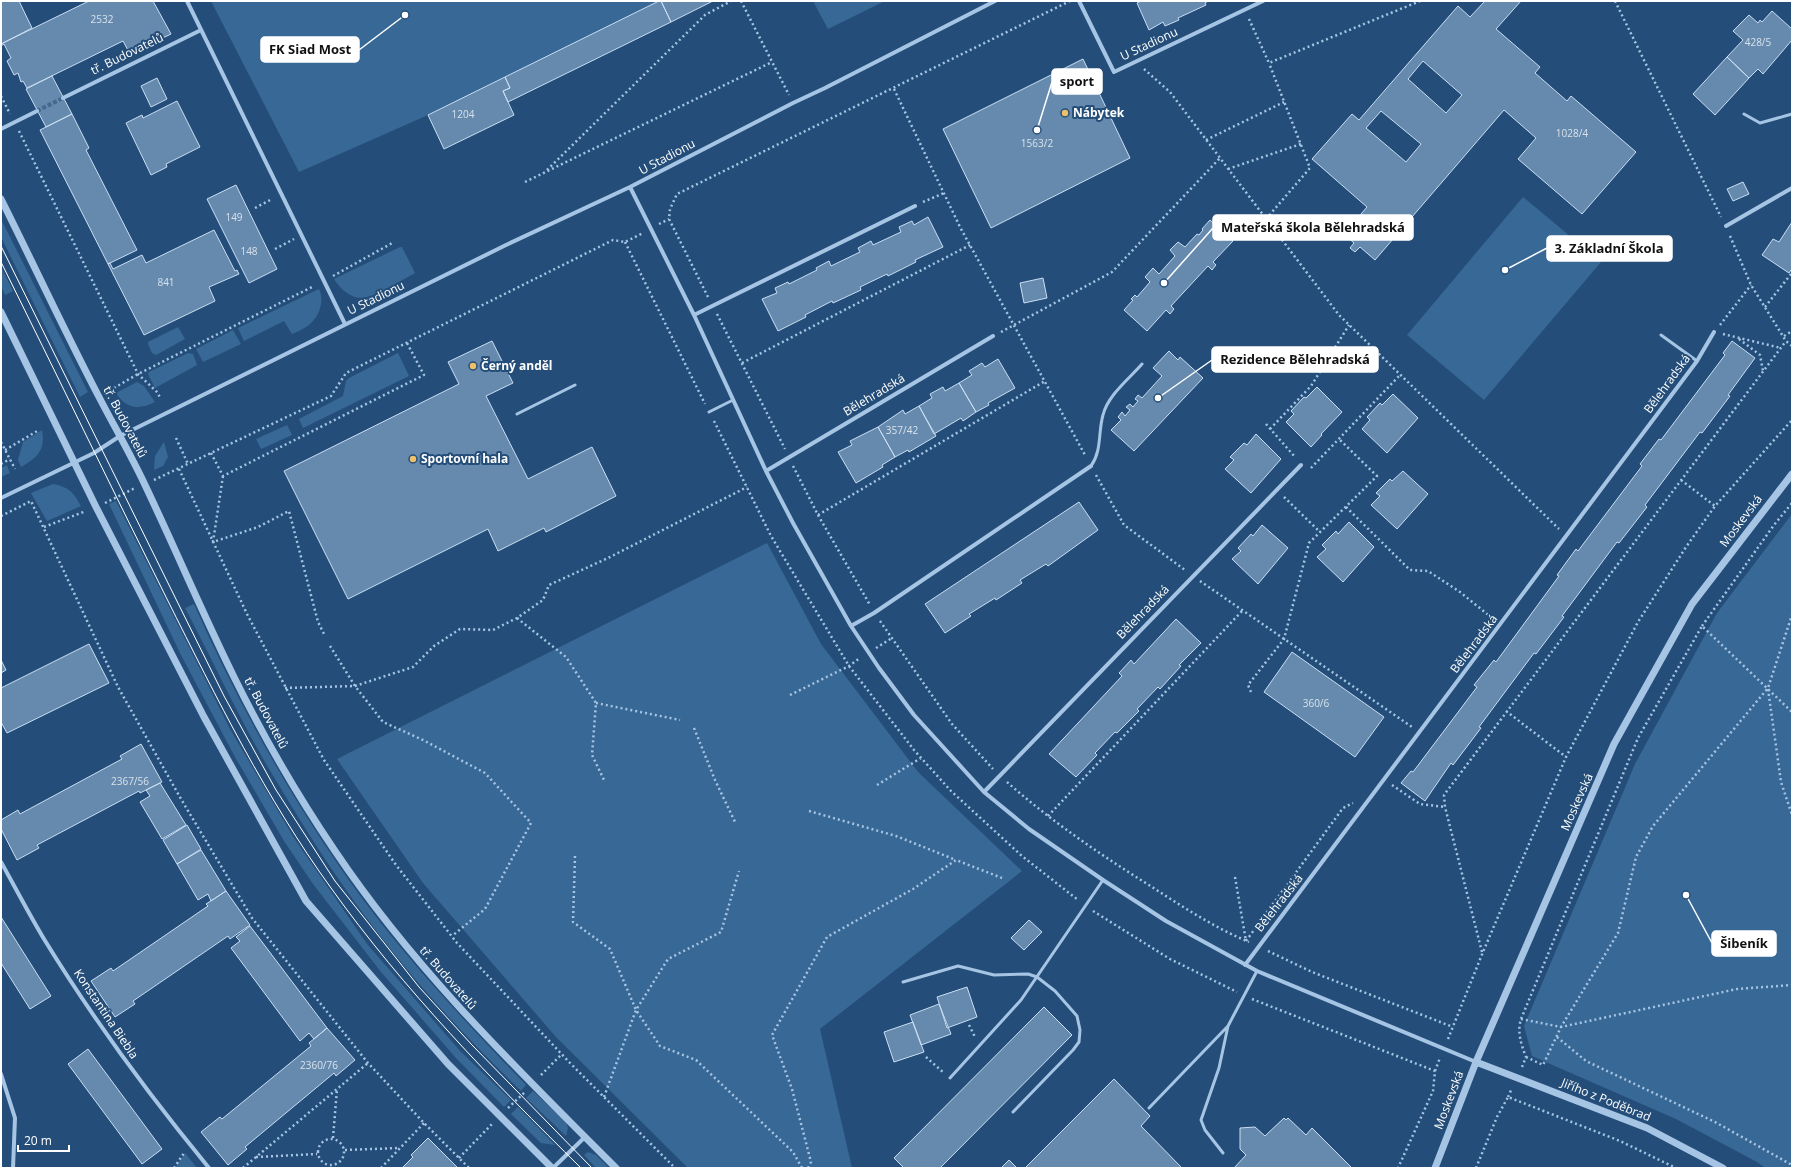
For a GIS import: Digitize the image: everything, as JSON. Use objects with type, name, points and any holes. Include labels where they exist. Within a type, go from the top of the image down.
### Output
[{"type":"street","name":"U Stadionu","points":[[187,1],[344,324]]},
{"type":"street","name":"U Stadionu","points":[[1,498],[101,450],[120,436],[344,324],[630,187],[793,102],[825,88],[995,1]]},
{"type":"street","name":"U Stadionu","points":[[1079,1],[1114,72],[1263,1]]},
{"type":"street","name":"tř. Budovatelů","points":[[63,98],[201,30]]},
{"type":"street","points":[[1,129],[37,111]]},
{"type":"street","points":[[630,187],[694,315],[766,471],[793,524],[851,626],[879,668],[914,715],[984,792],[1029,829],[1103,880],[1166,921],[1245,965],[1476,1062]]},
{"type":"street","points":[[1726,226],[1792,188]]},
{"type":"street","name":"tř. Budovatelů","points":[[1,199],[98,397],[145,484],[233,675],[269,744],[335,852],[368,898],[437,984],[474,1025],[616,1168]]},
{"type":"street","points":[[694,315],[915,206]]},
{"type":"street","points":[[1,312],[96,507],[204,718],[306,901],[448,1064],[553,1168],[585,1137]]},
{"type":"street","name":"Bělehradská","points":[[1245,965],[1501,625],[1697,361],[1714,332]]},
{"type":"street","name":"Bělehradská","points":[[766,471],[993,336]]},
{"type":"street","name":"Bělehradská","points":[[984,792],[1301,465]]},
{"type":"street","points":[[851,626],[874,613],[1092,466]]},
{"type":"street","name":"Moskevská","points":[[1435,1168],[1476,1062],[1614,744],[1692,604],[1792,474]]},
{"type":"street","name":"Konstantina Biebla","points":[[1,862],[44,938],[105,1032],[189,1144],[209,1168]]},
{"type":"street","name":"Jiřího z Poděbrad","points":[[1476,1062],[1647,1128],[1723,1168]]},
{"type":"street","points":[[1,1074],[15,1118],[13,1168]]},
{"type":"lane","points":[[1744,114],[1760,123],[1792,114]]},
{"type":"lane","points":[[1661,335],[1697,361]]},
{"type":"lane","points":[[1092,466],[1097,459],[1100,428],[1103,414],[1108,402],[1142,364]]},
{"type":"lane","points":[[517,414],[575,385]]},
{"type":"lane","points":[[709,412],[733,400]]},
{"type":"lane","points":[[950,1078],[1021,1000],[1103,880]]},
{"type":"lane","points":[[903,982],[958,966],[994,976],[1019,973],[1028,974],[1037,977],[1055,991],[1077,1016],[1080,1030],[1079,1042],[1013,1112]]},
{"type":"lane","points":[[1149,1108],[1228,1026],[1257,971]]},
{"type":"lane","points":[[1224,1153],[1205,1130],[1201,1120],[1219,1068],[1228,1026]]},
{"type":"path","points":[[545,172],[706,14],[731,1]]},
{"type":"path","points":[[741,1],[793,102]]},
{"type":"path","points":[[1070,1],[894,89],[677,194],[670,210],[669,219],[818,515],[874,613],[952,724],[988,764],[1048,816],[1084,843],[1187,910],[1246,941],[1312,972],[1453,1027]]},
{"type":"path","points":[[1269,63],[1420,1]]},
{"type":"path","points":[[1615,1],[1726,226],[1751,285],[1786,341],[1792,346]]},
{"type":"path","points":[[1245,9],[1269,63],[1310,168],[1266,219]]},
{"type":"path","points":[[525,182],[772,62]]},
{"type":"path","points":[[1136,62],[1170,92],[1339,316],[1548,520],[1567,536]]},
{"type":"path","points":[[894,89],[970,245],[1124,525],[1193,576],[1412,727],[1408,733]]},
{"type":"path","points":[[1,96],[138,374],[158,393],[160,398]]},
{"type":"path","points":[[1206,140],[1284,102]]},
{"type":"path","points":[[1228,169],[1300,144]]},
{"type":"path","points":[[1014,325],[1112,272],[1220,158]]},
{"type":"path","points":[[915,206],[944,192]]},
{"type":"path","points":[[254,208],[282,195]]},
{"type":"path","points":[[275,249],[301,235]]},
{"type":"path","points":[[44,527],[96,507],[179,469],[330,396],[346,373],[613,240],[625,242],[771,536],[849,666],[921,758],[951,791],[1022,856],[1085,906],[1170,959],[1245,996],[1435,1071]]},
{"type":"path","points":[[114,388],[138,374],[324,281],[394,242]]},
{"type":"path","points":[[742,363],[970,245]]},
{"type":"path","points":[[1765,307],[1790,274]]},
{"type":"path","points":[[1751,285],[1714,332],[1781,348]]},
{"type":"path","points":[[1270,429],[1311,386],[1349,325]]},
{"type":"path","points":[[1784,336],[1792,331]]},
{"type":"path","points":[[1738,338],[1760,355],[1763,372]]},
{"type":"path","points":[[1483,952],[1445,807],[1444,795],[1786,341]]},
{"type":"path","points":[[224,476],[424,375],[407,343]]},
{"type":"path","points":[[1266,424],[1301,465],[1312,468],[1400,376]]},
{"type":"path","points":[[818,515],[1045,381]]},
{"type":"path","points":[[1398,1168],[1433,1091],[1435,1071],[1444,1048],[1566,757],[1638,622],[1686,546],[1716,506],[1792,420]]},
{"type":"path","points":[[5,450],[38,430]]},
{"type":"path","points":[[176,438],[188,464]]},
{"type":"path","points":[[1251,692],[1248,685],[1284,639],[1309,543],[1378,476],[1340,440]]},
{"type":"path","points":[[1,442],[15,469]]},
{"type":"path","points":[[211,454],[224,476],[213,542]]},
{"type":"path","points":[[1,464],[10,459]]},
{"type":"path","points":[[179,469],[247,614],[324,760],[396,865],[452,936],[562,1054],[675,1168]]},
{"type":"path","points":[[1681,480],[1716,506]]},
{"type":"path","points":[[286,688],[355,686],[413,667],[434,646],[460,629],[493,630],[517,618],[543,600],[549,585],[608,558],[747,487]]},
{"type":"path","points":[[1277,491],[1320,532]]},
{"type":"path","points":[[1,516],[31,501],[118,687],[181,799],[248,911],[368,1063],[424,1123],[469,1168]]},
{"type":"path","points":[[1476,1168],[1497,1117],[1508,1097],[1526,1057],[1520,1041],[1519,1026],[1521,1019],[1638,738],[1702,626],[1774,525],[1792,503]]},
{"type":"path","points":[[1346,507],[1410,570],[1428,571],[1460,592],[1501,625]]},
{"type":"path","points":[[213,542],[258,527],[289,511],[318,622],[324,634]]},
{"type":"path","points":[[1048,816],[1243,610]]},
{"type":"path","points":[[1526,1057],[1543,1065],[1561,1027],[1618,933],[1636,857],[1653,826],[1768,688],[1792,615]]},
{"type":"path","points":[[517,618],[566,657],[596,703],[592,755],[605,782]]},
{"type":"path","points":[[1702,626],[1792,712]]},
{"type":"path","points":[[330,646],[355,686],[383,722],[423,740],[485,773],[531,823],[485,909],[452,936]]},
{"type":"path","points":[[790,695],[849,666]]},
{"type":"path","points":[[1768,688],[1781,782],[1792,815]]},
{"type":"path","points":[[596,703],[680,720]]},
{"type":"path","points":[[1506,712],[1566,757]]},
{"type":"path","points":[[694,728],[715,780],[736,824]]},
{"type":"path","points":[[877,785],[921,758]]},
{"type":"path","points":[[1392,784],[1420,804],[1445,807]]},
{"type":"path","points":[[1246,941],[1343,808],[1358,801]]},
{"type":"path","points":[[808,812],[896,836],[1002,878]]},
{"type":"path","points":[[575,856],[573,922],[610,949],[636,1010],[660,1046],[696,1060],[793,1152],[802,1168]]},
{"type":"path","points":[[808,1168],[811,1162],[792,1089],[772,1035],[827,937],[913,889],[956,860]]},
{"type":"path","points":[[604,1097],[636,1010],[668,959],[721,932],[739,871]]},
{"type":"path","points":[[1235,877],[1246,941]]},
{"type":"path","points":[[1521,1019],[1561,1027],[1738,988],[1792,985]]},
{"type":"path","points":[[1557,1037],[1586,1061],[1655,1092],[1715,1122],[1792,1164]]},
{"type":"path","points":[[459,1158],[562,1054]]},
{"type":"path","points":[[926,1057],[950,1078]]},
{"type":"path","points":[[242,1168],[368,1063]]},
{"type":"path","points":[[337,1089],[333,1138],[345,1150],[400,1148]]},
{"type":"path","points":[[1508,1097],[1620,1141],[1676,1168]]},
{"type":"path","points":[[380,1168],[424,1123]]},
{"type":"path","points":[[333,1138],[326,1139],[319,1146],[317,1154],[320,1160],[329,1167],[335,1166],[342,1162],[345,1155],[345,1150]]},
{"type":"path","points":[[174,1168],[189,1144]]},
{"type":"path","points":[[256,1157],[317,1154]]},
{"type":"shaded area","points":[[211,1],[660,1],[428,115],[299,172]]},
{"type":"shaded area","points":[[813,1],[885,1],[828,29]]},
{"type":"shaded area","points":[[1523,197],[1601,262],[1484,400],[1407,335]]},
{"type":"shaded area","points":[[1,219],[88,392],[80,397],[1,237]]},
{"type":"shaded area","points":[[402,247],[415,273],[372,296],[362,298],[352,296],[344,291],[334,279]]},
{"type":"shaded area","points":[[1,267],[13,291],[5,295],[1,286]]},
{"type":"shaded area","points":[[319,289],[321,294],[321,304],[313,322],[292,334],[284,321],[244,341],[238,328]]},
{"type":"shaded area","points":[[178,327],[185,339],[156,355],[152,353],[148,342]]},
{"type":"shaded area","points":[[233,330],[241,344],[203,362],[196,349]]},
{"type":"shaded area","points":[[188,353],[193,354],[197,365],[155,388],[148,374],[149,372]]},
{"type":"shaded area","points":[[398,353],[409,376],[303,428],[299,419],[343,396],[346,381],[349,378]]},
{"type":"shaded area","points":[[137,382],[144,386],[155,402],[144,406],[133,406],[124,402],[116,393]]},
{"type":"shaded area","points":[[287,425],[292,435],[261,449],[256,439]]},
{"type":"shaded area","points":[[42,430],[43,443],[39,453],[36,457],[21,467],[18,460],[23,442]]},
{"type":"shaded area","points":[[164,442],[168,457],[163,466],[154,470],[155,456]]},
{"type":"shaded area","points":[[7,465],[10,473],[1,477],[1,468]]},
{"type":"shaded area","points":[[53,484],[70,491],[81,506],[47,521],[31,493]]},
{"type":"shaded area","points":[[116,501],[230,729],[294,838],[367,944],[461,1052],[511,1100],[504,1107],[456,1058],[381,972],[313,884],[284,841],[235,757],[181,655],[109,504]]},
{"type":"shaded area","points":[[1792,514],[1792,1168],[1765,1168],[1757,1162],[1676,1119],[1532,1056],[1524,1026],[1635,764],[1717,613]]},
{"type":"shaded area","points":[[767,543],[821,644],[918,772],[1022,871],[820,1029],[852,1168],[688,1168],[556,1037],[423,883],[337,759]]},
{"type":"shaded area","points":[[194,604],[248,715],[288,787],[332,856],[375,916],[416,966],[459,1015],[526,1085],[521,1091],[431,997],[367,919],[328,864],[267,765],[243,721],[185,608]]},
{"type":"shaded area","points":[[533,1091],[566,1122],[568,1128],[566,1136],[526,1098]]},
{"type":"shaded area","points":[[518,1107],[555,1145],[541,1143],[511,1114]]},
{"type":"shaded area","points":[[588,1152],[596,1155],[609,1168],[596,1168],[584,1155]]},
{"type":"shaded area","points":[[185,1153],[197,1168],[175,1168]]},
{"type":"building","points":[[1,1],[19,1],[32,28],[1,44]]},
{"type":"building","points":[[89,1],[153,1],[171,34],[130,54],[123,41],[27,88],[23,81],[21,82],[18,73],[14,75],[7,61],[11,58],[4,44],[1,46],[1,44]]},
{"type":"building","points":[[661,1],[671,22],[508,102],[503,91],[510,88],[505,77]]},
{"type":"building","points":[[661,1],[713,1],[671,22]]},
{"type":"building","points":[[1141,1],[1208,1],[1205,3],[1206,5],[1178,18],[1179,20],[1165,26],[1163,22],[1149,30],[1137,3]]},
{"type":"building","points":[[1485,1],[1521,1],[1496,29],[1540,67],[1535,73],[1567,101],[1571,96],[1636,152],[1582,214],[1518,159],[1536,138],[1504,110],[1375,260],[1360,247],[1355,252],[1350,248],[1354,243],[1344,234],[1367,207],[1312,159],[1352,114],[1359,120],[1458,6],[1470,17]],"holes":[[[1423,61],[1462,95],[1446,113],[1408,79]],[[1381,111],[1421,144],[1406,162],[1366,128]]]},
{"type":"building","points":[[1772,11],[1792,29],[1792,40],[1763,74],[1758,69],[1749,78],[1727,57],[1743,40],[1733,31],[1749,15],[1758,23],[1760,20],[1762,22]]},
{"type":"building","points":[[1727,57],[1749,78],[1715,115],[1693,94]]},
{"type":"building","points":[[1083,59],[1130,158],[991,228],[943,129]]},
{"type":"building","points":[[52,76],[72,114],[46,127],[26,89]]},
{"type":"building","points":[[505,77],[510,88],[503,91],[514,115],[444,149],[428,115]]},
{"type":"building","points":[[157,78],[167,99],[151,107],[141,86]]},
{"type":"building","points":[[177,101],[200,147],[166,164],[167,167],[151,175],[126,123],[142,115],[143,118]]},
{"type":"building","points":[[72,114],[89,148],[86,150],[137,250],[108,264],[40,130]]},
{"type":"building","points":[[1743,182],[1749,194],[1733,201],[1727,189]]},
{"type":"building","points":[[236,185],[277,269],[249,283],[207,199]]},
{"type":"building","points":[[928,217],[943,247],[915,260],[916,262],[888,276],[887,274],[860,287],[861,290],[833,303],[832,301],[805,315],[806,317],[778,331],[762,299],[777,293],[775,288],[788,282],[789,284],[817,270],[816,268],[829,261],[831,266],[860,252],[858,248],[871,241],[873,245],[901,232],[899,227],[912,221],[914,225]]},
{"type":"building","points":[[1210,220],[1233,241],[1213,262],[1216,265],[1212,270],[1208,266],[1171,306],[1174,309],[1170,314],[1166,310],[1147,331],[1124,310],[1133,300],[1131,299],[1135,295],[1137,297],[1150,282],[1145,277],[1153,268],[1159,274],[1175,256],[1170,250],[1178,242],[1185,247],[1197,234],[1199,235]]},
{"type":"building","points":[[1792,222],[1792,270],[1789,273],[1762,255],[1773,239],[1779,242]]},
{"type":"building","points":[[214,230],[235,271],[237,270],[239,274],[209,287],[215,301],[144,335],[108,264],[110,263],[113,269],[142,255],[146,263]]},
{"type":"building","points":[[1043,278],[1047,298],[1024,303],[1020,283]]},
{"type":"building","name":"Sportovní hala","points":[[492,341],[513,383],[486,396],[528,479],[592,447],[616,496],[546,532],[544,528],[498,551],[488,529],[348,599],[284,471],[459,384],[448,362]]},
{"type":"building","points":[[1732,341],[1755,358],[1728,395],[1730,396],[1702,433],[1700,432],[1645,505],[1647,507],[1619,543],[1617,542],[1562,616],[1564,617],[1536,654],[1534,653],[1479,727],[1481,728],[1453,765],[1451,763],[1425,801],[1401,783],[1411,771],[1413,772],[1477,687],[1474,685],[1494,660],[1496,662],[1559,576],[1557,575],[1576,549],[1578,551],[1642,466],[1640,464],[1659,439],[1661,440],[1725,355],[1723,353]]},
{"type":"building","points":[[1169,351],[1178,360],[1180,357],[1203,378],[1134,451],[1111,430],[1121,420],[1118,417],[1122,412],[1125,416],[1130,410],[1126,407],[1130,404],[1133,407],[1138,401],[1135,399],[1138,395],[1142,398],[1162,376],[1153,368]]},
{"type":"building","points":[[998,359],[1015,388],[988,403],[989,405],[976,412],[959,383],[972,375],[969,371],[982,363],[985,367]]},
{"type":"building","points":[[959,383],[976,412],[963,421],[961,418],[934,434],[919,406],[932,398],[930,394],[943,387],[945,391]]},
{"type":"building","points":[[1317,387],[1342,412],[1311,447],[1286,422],[1294,414],[1291,411],[1304,397],[1306,398]]},
{"type":"building","points":[[1393,394],[1418,418],[1387,453],[1362,429],[1370,420],[1367,417],[1380,403],[1382,405]]},
{"type":"building","points":[[919,406],[936,436],[909,452],[908,450],[895,457],[878,427],[903,410],[905,414]]},
{"type":"building","points":[[878,427],[895,457],[882,465],[883,467],[856,483],[838,452],[852,445],[850,441]]},
{"type":"building","points":[[1256,434],[1281,459],[1251,493],[1225,469],[1234,460],[1230,457],[1244,443],[1247,445]]},
{"type":"building","points":[[1403,471],[1428,494],[1397,529],[1371,505],[1380,496],[1376,493],[1390,479],[1392,481]]},
{"type":"building","points":[[1079,502],[1098,530],[1048,566],[1046,564],[1020,580],[1022,583],[996,600],[995,598],[969,614],[971,616],[945,633],[925,604]]},
{"type":"building","points":[[1349,522],[1374,547],[1343,582],[1317,557],[1326,549],[1322,545],[1336,531],[1338,534]]},
{"type":"building","points":[[1262,525],[1288,548],[1258,584],[1232,559],[1241,551],[1238,548],[1251,534],[1253,536]]},
{"type":"building","points":[[1176,619],[1201,643],[1179,665],[1181,666],[1160,689],[1158,687],[1137,709],[1139,711],[1117,733],[1115,732],[1095,753],[1097,755],[1076,777],[1049,754],[1122,676],[1119,673],[1131,660],[1134,664]]},
{"type":"building","points":[[89,644],[109,683],[7,733],[1,722],[1,688]]},
{"type":"building","points":[[1292,652],[1384,717],[1355,757],[1264,692]]},
{"type":"building","points":[[1,660],[6,670],[1,673]]},
{"type":"building","points":[[141,744],[162,782],[140,793],[139,791],[37,845],[39,848],[17,860],[1,829],[1,820],[18,810],[20,814],[122,759],[120,756]]},
{"type":"building","points":[[160,783],[186,825],[162,839],[140,802],[150,796],[146,790]]},
{"type":"building","points":[[187,825],[201,849],[177,864],[163,840]]},
{"type":"building","points":[[201,850],[226,891],[211,901],[208,894],[198,900],[177,864]]},
{"type":"building","points":[[226,891],[250,925],[230,939],[228,936],[133,1001],[135,1004],[115,1017],[91,981],[111,968],[113,971],[208,906],[206,904]]},
{"type":"building","points":[[1,917],[51,996],[30,1009],[1,963]]},
{"type":"building","points":[[1029,920],[1042,932],[1024,950],[1011,938]]},
{"type":"building","points":[[250,926],[327,1028],[314,1039],[309,1033],[300,1041],[231,948],[240,941],[236,937]]},
{"type":"building","points":[[967,987],[977,1017],[947,1028],[937,997]]},
{"type":"building","points":[[939,1004],[951,1034],[921,1045],[910,1015]]},
{"type":"building","points":[[1044,1007],[1072,1035],[940,1168],[904,1168],[894,1158]]},
{"type":"building","points":[[913,1022],[924,1052],[894,1062],[884,1032]]},
{"type":"building","points":[[327,1028],[355,1060],[336,1076],[334,1073],[245,1147],[247,1149],[228,1165],[201,1132],[220,1117],[222,1119],[311,1046],[309,1043]]},
{"type":"building","points":[[88,1049],[162,1149],[142,1164],[68,1064]]},
{"type":"building","points":[[1114,1079],[1150,1116],[1141,1126],[1182,1168],[1025,1168]]},
{"type":"building","points":[[1284,1118],[1286,1120],[1288,1118],[1306,1135],[1312,1128],[1352,1168],[1234,1168],[1246,1155],[1240,1149],[1240,1128],[1255,1127],[1265,1136]]},
{"type":"building","points":[[428,1138],[458,1168],[402,1168],[413,1157],[411,1155]]},
{"type":"building","points":[[1009,1160],[1017,1168],[1001,1168]]},
{"type":"tunnel","points":[[37,111],[63,98]]},
{"type":"tram line","points":[[1,246],[224,696],[276,790],[335,881],[419,987],[472,1045],[592,1168]]},
{"type":"tram line","points":[[1,262],[146,557],[224,711],[243,747],[307,854],[359,926],[419,998],[482,1068],[581,1168]]},
{"type":"place","name":"FK Siad Most","points":[[405,15]]},
{"type":"place","name":"Nábytek","points":[[1065,113]]},
{"type":"place","name":"sport","points":[[1037,130]]},
{"type":"place","name":"3. Základní Škola","points":[[1505,270]]},
{"type":"place","name":"Mateřská škola Bělehradská","points":[[1164,283]]},
{"type":"place","name":"Černý anděl","points":[[473,366]]},
{"type":"place","name":"Rezidence Bělehradská","points":[[1158,398]]},
{"type":"place","name":"Sportovní hala","points":[[413,459]]},
{"type":"place","name":"Šibeník","points":[[1686,895]]}]
